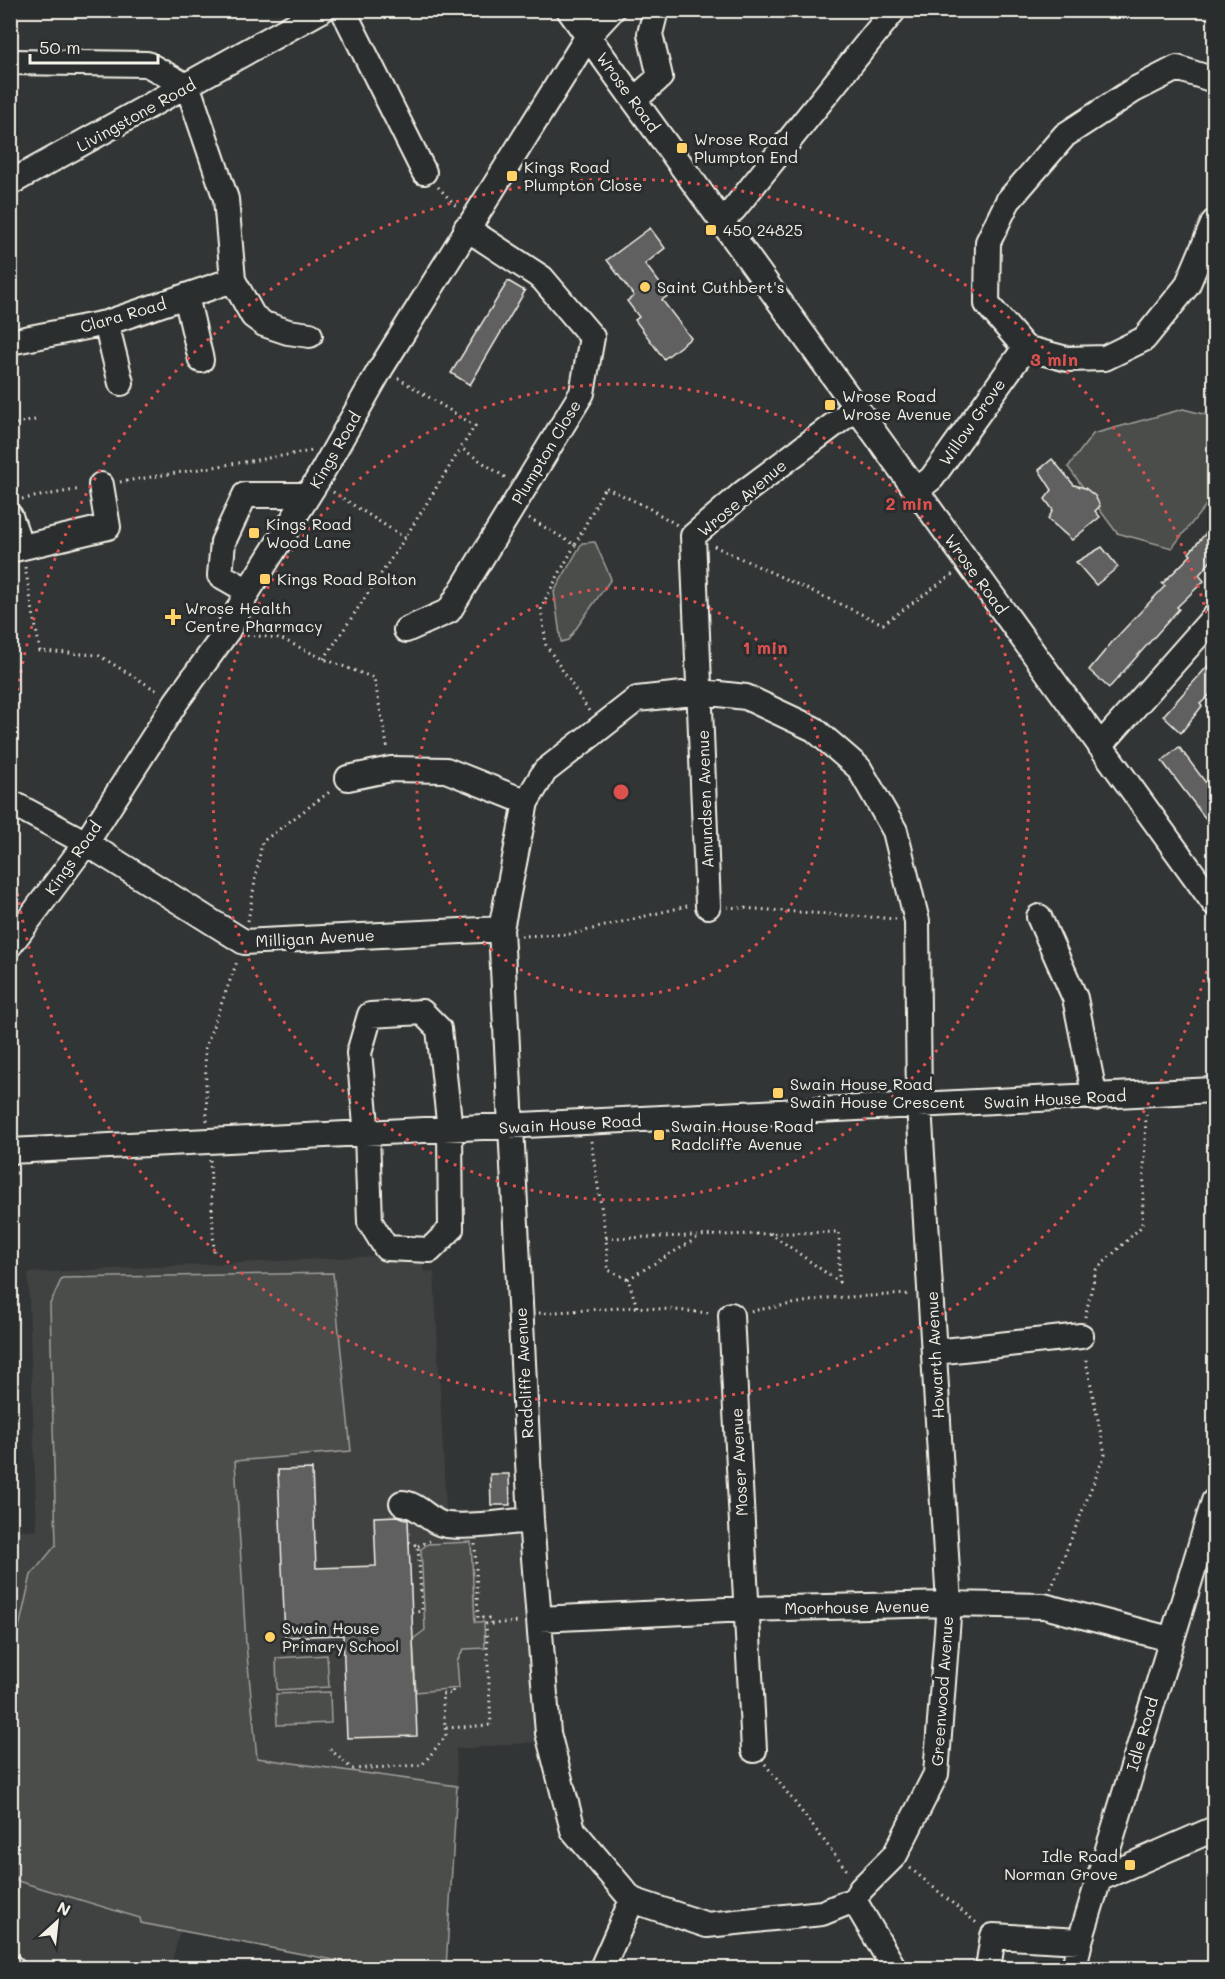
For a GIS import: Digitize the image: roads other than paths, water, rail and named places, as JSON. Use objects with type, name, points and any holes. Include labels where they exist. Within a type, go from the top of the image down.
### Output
[{"type":"street","name":"Livingstone Road","points":[[10,183],[188,87],[322,10]]},
{"type":"street","points":[[343,10],[424,172]]},
{"type":"street","name":"Wrose Road","points":[[569,10],[1215,903]]},
{"type":"street","name":"Kings Road","points":[[10,945],[86,843],[176,702],[228,630],[248,591],[312,488],[381,368],[461,217],[588,36],[612,10]]},
{"type":"street","points":[[634,100],[660,77],[650,34],[656,10]]},
{"type":"street","points":[[721,221],[734,209],[894,10]]},
{"type":"street","points":[[10,62],[147,64],[188,87],[226,200],[233,280],[253,316],[264,324],[288,332],[310,335]]},
{"type":"street","points":[[1215,80],[1177,68],[1134,90],[1065,135],[1008,201],[988,242],[987,304],[1025,348],[1067,359],[1106,358],[1144,339],[1187,286],[1215,222]]},
{"type":"street","name":"Plumpton Close","points":[[406,630],[449,611],[582,393],[592,337],[542,278],[461,217]]},
{"type":"street","name":"Clara Road","points":[[10,342],[106,323],[233,280]]},
{"type":"street","points":[[186,296],[201,360]]},
{"type":"street","points":[[106,323],[121,383]]},
{"type":"street","name":"Willow Grove","points":[[916,491],[932,478],[1025,348]]},
{"type":"street","name":"Wrose Avenue","points":[[701,692],[693,536],[743,493],[856,408]]},
{"type":"street","points":[[16,507],[16,549],[108,527],[100,485]]},
{"type":"street","points":[[248,591],[220,575],[223,542],[245,495],[312,488]]},
{"type":"street","points":[[1100,746],[1215,617]]},
{"type":"street","name":"Howarth Avenue","points":[[526,802],[545,771],[637,699],[701,692],[746,697],[814,729],[859,768],[895,831],[917,921],[919,1106],[949,1604]]},
{"type":"street","name":"Amundsen Avenue","points":[[701,692],[708,906]]},
{"type":"street","points":[[348,778],[391,769],[446,770],[526,802]]},
{"type":"street","name":"Milligan Avenue","points":[[10,802],[86,843],[244,942],[501,929]]},
{"type":"street","name":"Radcliffe Avenue","points":[[526,802],[501,929],[534,1620]]},
{"type":"street","points":[[1039,916],[1075,998],[1095,1098]]},
{"type":"street","points":[[422,1012],[439,1029],[450,1130],[451,1229],[430,1250],[386,1248],[370,1222],[368,1134],[359,1053],[370,1015],[422,1012]]},
{"type":"street","name":"Swain House Road","points":[[11,1150],[209,1143],[1095,1098],[1210,1087]]},
{"type":"street","name":"Moser Avenue","points":[[731,1315],[754,1750]]},
{"type":"street","points":[[935,1352],[1081,1336]]},
{"type":"street","name":"Idle Road","points":[[1074,1968],[1080,1941],[1170,1640],[1215,1501]]},
{"type":"street","points":[[402,1503],[413,1505],[434,1522],[447,1525],[531,1520]]},
{"type":"street","name":"Moorhouse Avenue","points":[[534,1620],[747,1609],[949,1604],[1044,1606],[1170,1640]]},
{"type":"street","name":"Greenwood Avenue","points":[[632,1900],[707,1925],[822,1913],[857,1894],[895,1855],[936,1774],[949,1604]]},
{"type":"street","points":[[534,1620],[548,1734],[573,1830],[632,1900],[602,1968]]},
{"type":"street","points":[[1099,1879],[1215,1829]]},
{"type":"street","points":[[857,1894],[894,1968]]},
{"type":"street","points":[[988,1968],[993,1936],[1080,1941]]},
{"type":"place","name":"Wrose Road Plumpton End","points":[[682,148]]},
{"type":"place","name":"Kings Road Plumpton Close","points":[[512,176]]},
{"type":"place","name":"450 24825","points":[[711,230]]},
{"type":"place","name":"Saint Cuthbert's","points":[[645,287]]},
{"type":"place","name":"Wrose Road Wrose Avenue","points":[[830,405]]},
{"type":"place","name":"Kings Road Wood Lane","points":[[254,533]]},
{"type":"place","name":"Kings Road Bolton","points":[[265,579]]},
{"type":"place","name":"Wrose Health Centre Pharmacy","points":[[173,617]]},
{"type":"place","name":"Swain House Road Swain House Crescent","points":[[778,1093]]},
{"type":"place","name":"Swain House Road Radcliffe Avenue","points":[[659,1135]]},
{"type":"place","name":"Swain House Primary School","points":[[270,1637]]},
{"type":"place","name":"Idle Road Norman Grove","points":[[1130,1865]]}]
